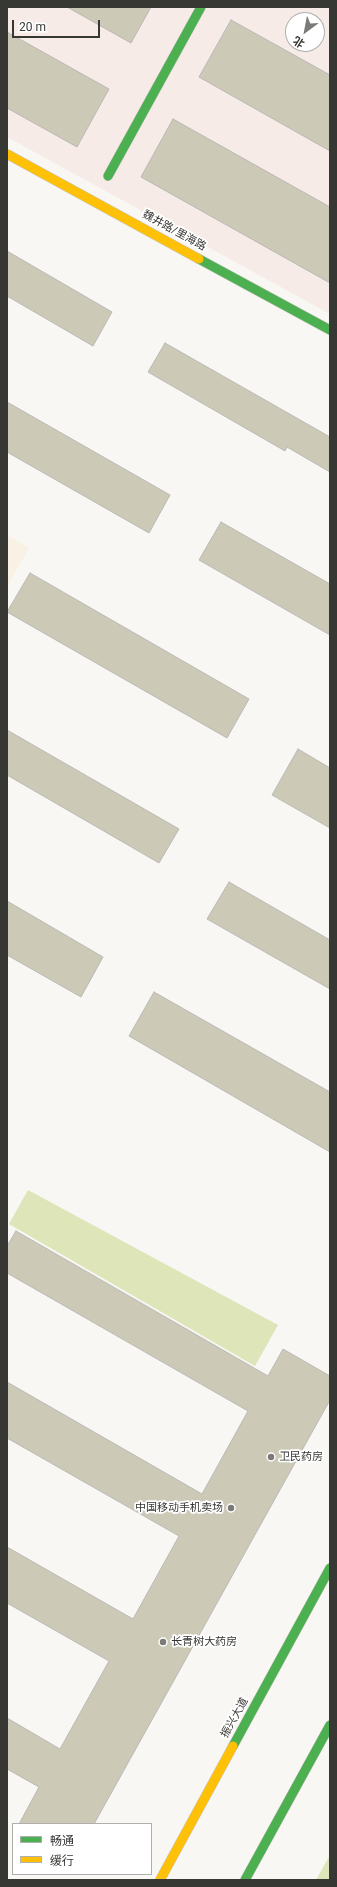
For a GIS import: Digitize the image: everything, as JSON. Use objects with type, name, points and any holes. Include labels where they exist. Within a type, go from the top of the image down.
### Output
[{"type":"street","points":[[108,176],[201,7]]},
{"type":"street","name":"魏井路/里海路","points":[[7,154],[330,330]]},
{"type":"street","name":"振兴大道","points":[[160,1880],[330,1568]]},
{"type":"street","points":[[245,1880],[330,1725]]},
{"type":"shaded area","points":[[7,7],[330,7],[330,314],[7,137]]},
{"type":"shaded area","points":[[7,535],[29,548],[7,587]]},
{"type":"green space","points":[[28,1190],[278,1325],[255,1366],[9,1224]]},
{"type":"green space","points":[[330,1855],[330,1880],[316,1880]]},
{"type":"building","points":[[67,7],[151,7],[131,43]]},
{"type":"building","points":[[231,20],[285,50],[285,52],[289,52],[330,75],[330,151],[199,77]]},
{"type":"building","points":[[7,32],[109,89],[77,147],[7,108]]},
{"type":"building","points":[[173,119],[330,207],[330,283],[141,177]]},
{"type":"building","points":[[7,251],[112,312],[93,346],[7,296]]},
{"type":"building","points":[[165,343],[330,437],[330,472],[287,447],[285,451],[148,372]]},
{"type":"building","points":[[7,402],[170,495],[149,533],[7,452]]},
{"type":"building","points":[[221,522],[330,584],[330,635],[199,560]]},
{"type":"building","points":[[30,573],[249,699],[227,738],[7,612]]},
{"type":"building","points":[[7,730],[179,829],[159,863],[7,775]]},
{"type":"building","points":[[298,749],[330,768],[330,828],[272,795]]},
{"type":"building","points":[[229,882],[330,940],[330,989],[207,919]]},
{"type":"building","points":[[7,901],[103,957],[81,997],[7,955]]},
{"type":"building","points":[[154,992],[330,1092],[330,1152],[129,1036]]},
{"type":"building","points":[[16,1231],[268,1376],[283,1349],[330,1376],[330,1400],[95,1823],[20,1823],[39,1787],[7,1769],[7,1718],[60,1749],[109,1661],[7,1603],[7,1547],[133,1619],[179,1536],[7,1438],[7,1382],[202,1494],[248,1411],[7,1273],[7,1246]]},
{"type":"traffic: fast","points":[[108,176],[201,7]]},
{"type":"traffic: fast","points":[[199,259],[330,330]]},
{"type":"traffic: fast","points":[[233,1746],[330,1568]]},
{"type":"traffic: fast","points":[[245,1880],[330,1725]]},
{"type":"traffic: slow","points":[[7,154],[199,259]]},
{"type":"traffic: slow","points":[[160,1880],[233,1746]]},
{"type":"place","name":"卫民药房","points":[[271,1457]]},
{"type":"place","name":"中国移动手机卖场","points":[[231,1508]]},
{"type":"place","name":"长青树大药房","points":[[163,1642]]}]
